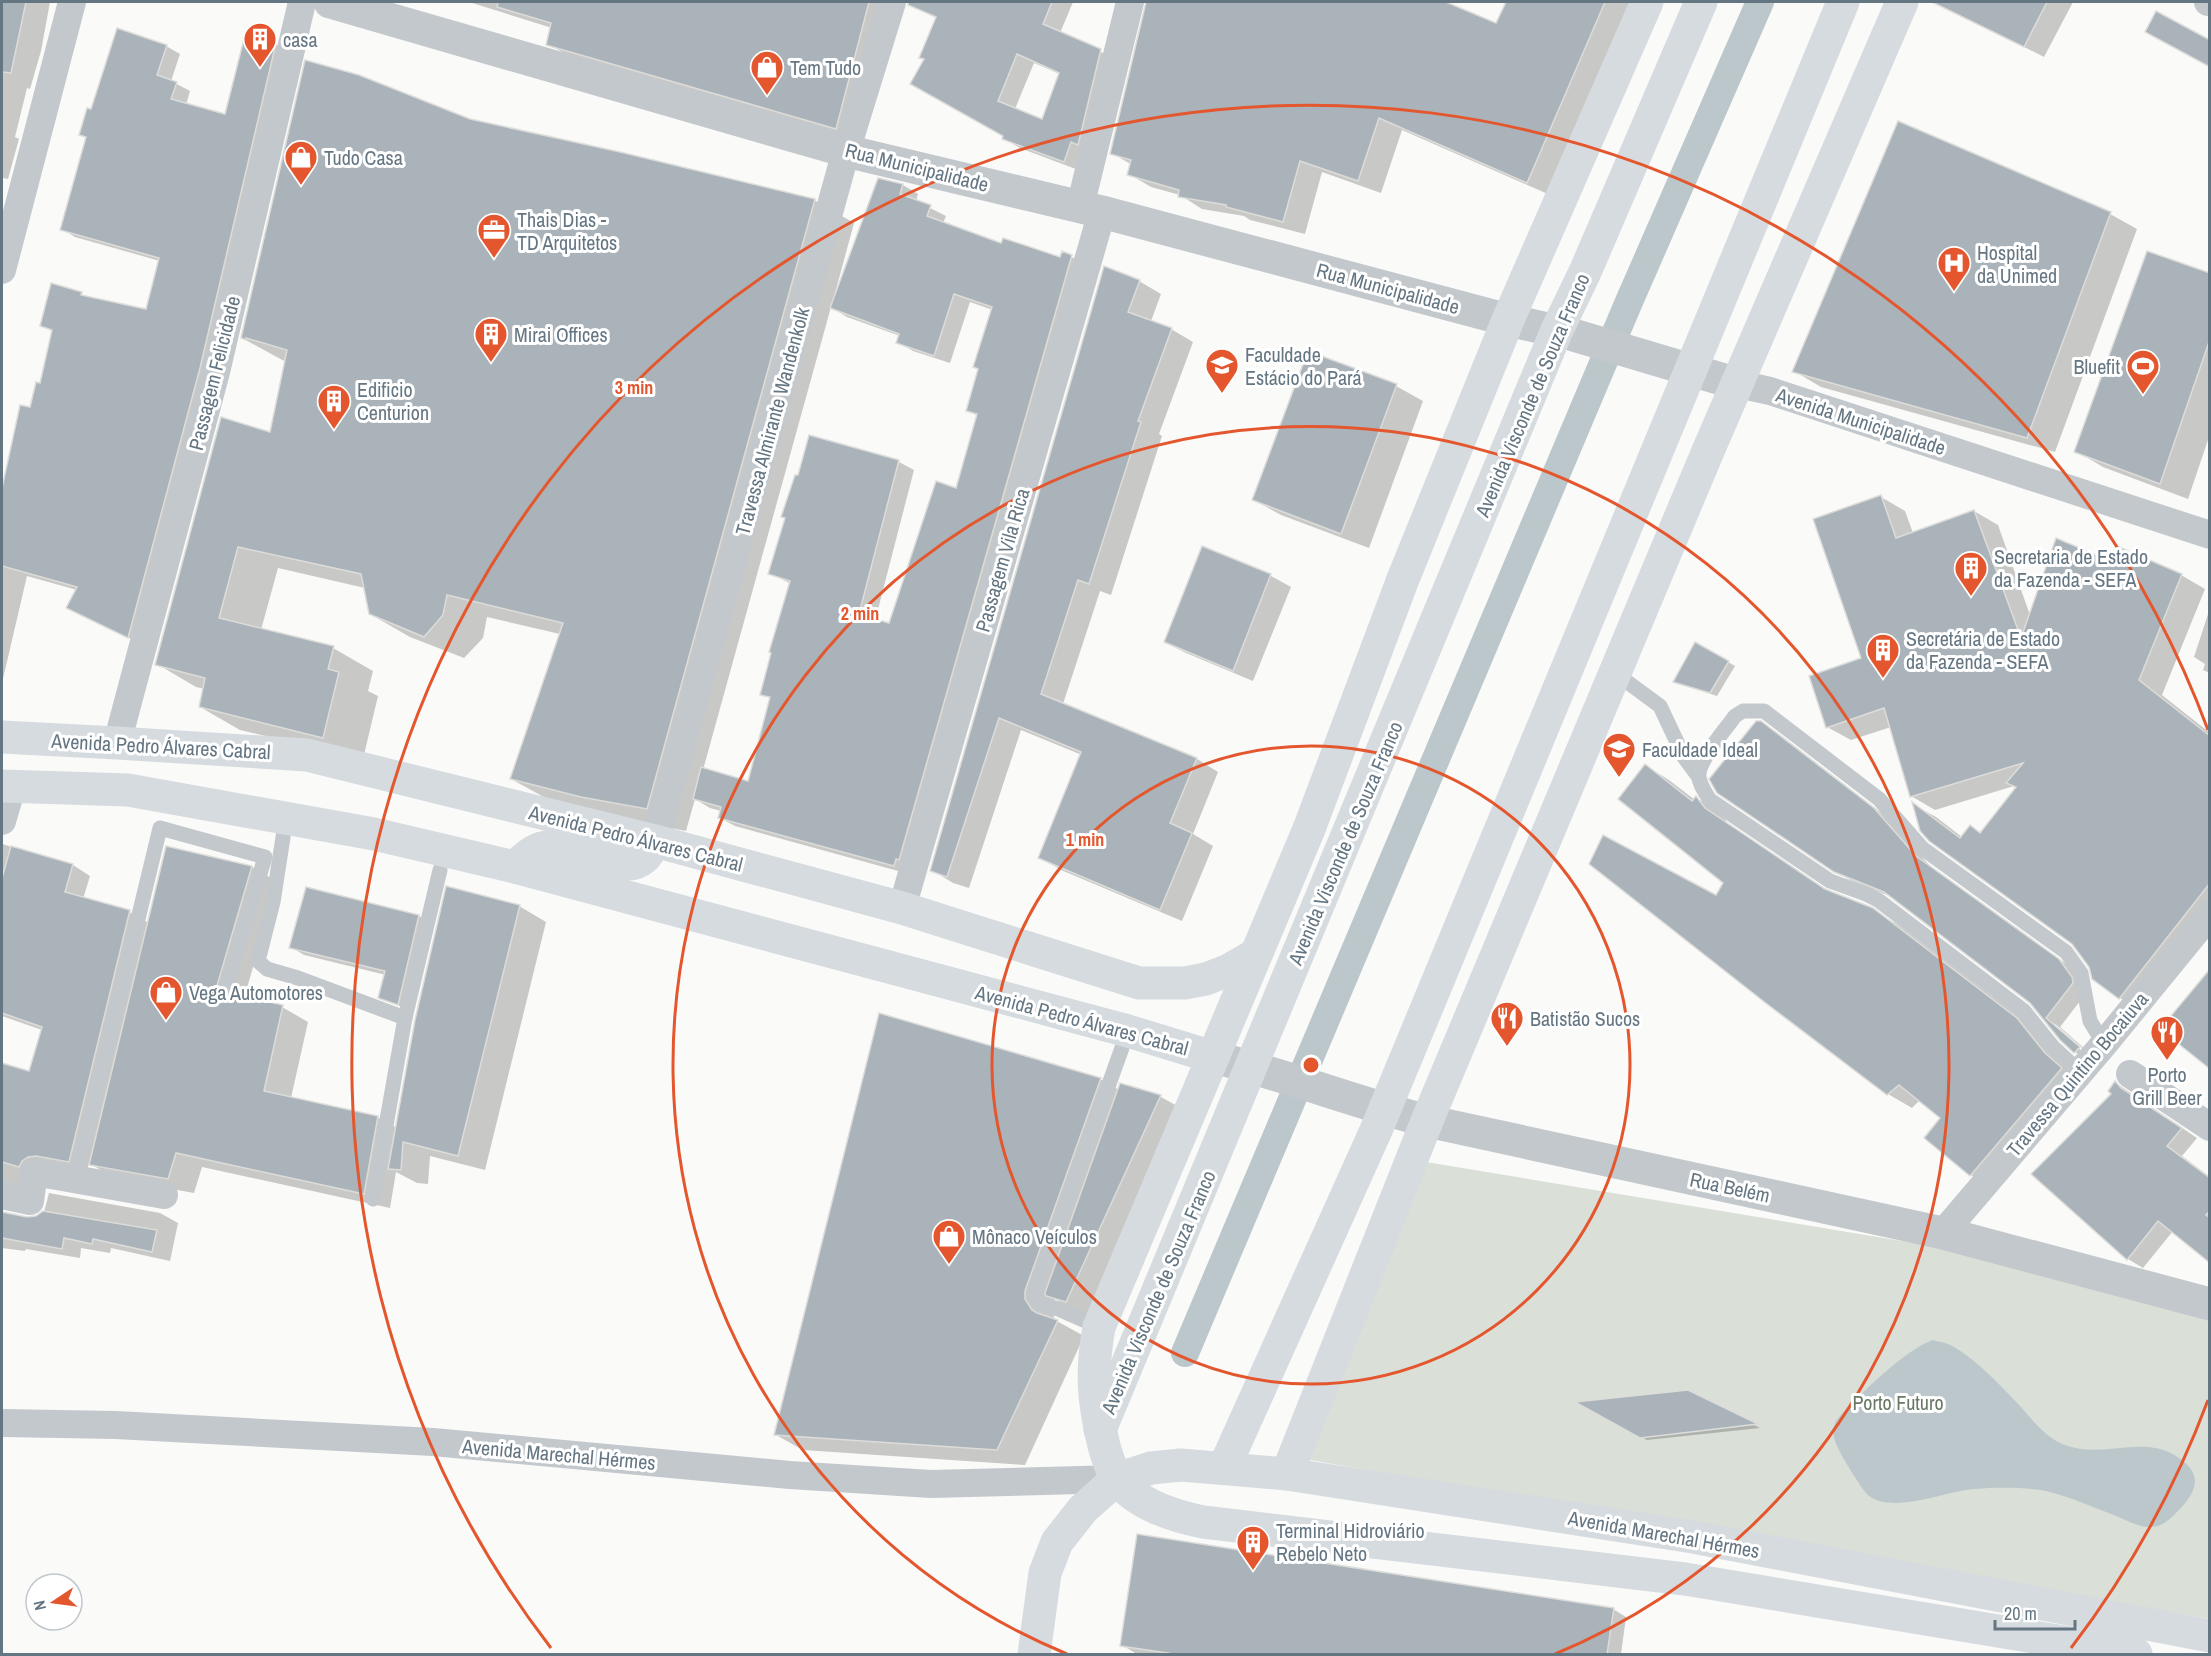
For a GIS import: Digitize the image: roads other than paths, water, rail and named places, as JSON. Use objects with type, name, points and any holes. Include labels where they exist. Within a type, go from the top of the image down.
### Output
[{"type":"main road","name":"Avenida Visconde de Souza Franco","points":[[1100,1430],[1093,1393],[1093,1362],[1099,1327],[1310,829],[1403,579],[1508,320],[1647,2]]},
{"type":"main road","name":"Avenida Visconde de Souza Franco","points":[[1100,1430],[1265,1071],[1397,717],[1568,333],[1585,272],[1701,2]]},
{"type":"main road","points":[[1224,1468],[1384,1110],[1662,444],[1690,370],[1843,2]]},
{"type":"main road","points":[[1287,1474],[1427,1121],[1704,461],[1902,2]]},
{"type":"main road","points":[[1397,717],[1403,579]]},
{"type":"main road","name":"Avenida Pedro Álvares Cabral","points":[[2,737],[307,756],[655,841],[903,908],[1139,982],[1185,983],[1206,979],[1229,970],[1255,955]]},
{"type":"main road","name":"Avenida Pedro Álvares Cabral","points":[[7,787],[128,790],[374,834],[515,867],[1128,1031],[1213,1057]]},
{"type":"main road","points":[[515,867],[534,851],[544,847],[558,847],[613,863],[629,864],[645,858],[655,841]]},
{"type":"main road","name":"Avenida Marechal Hérmes","points":[[1100,1430],[1107,1457],[1117,1479],[1151,1506],[1179,1517],[1203,1522],[1685,1579],[2136,1654]]},
{"type":"main road","name":"Avenida Marechal Hérmes","points":[[1117,1479],[1151,1468],[1181,1465],[1287,1474],[1693,1537],[2210,1636]]},
{"type":"main road","points":[[1034,1654],[1045,1573],[1058,1542],[1083,1509],[1117,1479]]},
{"type":"main road","points":[[1685,1579],[1693,1537]]},
{"type":"street","points":[[2,270],[72,2]]},
{"type":"street","name":"Passagem Felicidade","points":[[117,743],[216,372],[302,2]]},
{"type":"street","name":"Travessa Almirante Wandenkolk","points":[[655,841],[846,151],[892,2]]},
{"type":"street","name":"Passagem Vila Rica","points":[[903,908],[1091,209],[1130,2]]},
{"type":"street","name":"Rua Municipalidade","points":[[342,3],[846,151],[1091,209],[1508,320]]},
{"type":"street","name":"Avenida Municipalidade","points":[[1508,320],[1568,333],[1738,384],[1770,391],[2210,535]]},
{"type":"street","points":[[2,821],[7,787]]},
{"type":"street","name":"Travessa Quintino Bocaiuva","points":[[1943,1233],[2104,1044],[2210,914]]},
{"type":"street","name":"Rua Belém","points":[[1213,1057],[1427,1121],[1943,1233],[2210,1304]]},
{"type":"street","points":[[2130,1074],[2210,1127]]},
{"type":"street","points":[[2,1195],[30,1201],[34,1172],[165,1195]]},
{"type":"street","name":"Avenida Marechal Hérmes","points":[[2,1423],[116,1425],[434,1442],[790,1475],[919,1483],[1117,1479]]},
{"type":"lane","points":[[1615,673],[1660,706],[1684,757],[1698,776],[1702,789],[1710,800],[1830,881],[1878,900],[2024,1011],[2053,1047],[2080,1072]]},
{"type":"lane","points":[[1698,776],[1700,765],[1735,716],[1743,711],[1764,711],[1879,799],[1922,848],[2066,952],[2081,973],[2090,1021],[2104,1044]]},
{"type":"lane","points":[[286,818],[273,902],[258,961],[267,969],[298,978],[405,1018]]},
{"type":"lane","points":[[75,1180],[160,828],[265,857],[225,992]]},
{"type":"lane","points":[[373,1199],[405,1018],[440,870]]},
{"type":"lane","points":[[1099,1327],[1058,1309],[1040,1304],[1034,1294],[1128,1031]]},
{"type":"waterway","points":[[1185,1353],[1628,304],[1760,2]]},
{"type":"place","name":"casa","points":[[260,68]]},
{"type":"place","name":"Tem Tudo","points":[[767,96]]},
{"type":"place","name":"Tudo Casa","points":[[301,186]]},
{"type":"place","name":"Thais Dias - TD Arquitetos","points":[[494,259]]},
{"type":"place","name":"Hospital da Unimed","points":[[1954,292]]},
{"type":"place","name":"Mirai Offices","points":[[491,363]]},
{"type":"place","name":"Faculdade Estácio do Pará","points":[[1222,394]]},
{"type":"place","name":"Bluefit","points":[[2143,395]]},
{"type":"place","name":"Edificio Centurion","points":[[334,430]]},
{"type":"place","name":"Secretaria de Estado da Fazenda - SEFA","points":[[1971,597]]},
{"type":"place","name":"Secretária de Estado da Fazenda - SEFA","points":[[1883,679]]},
{"type":"place","name":"Faculdade Ideal","points":[[1619,778]]},
{"type":"place","name":"Vega Automotores","points":[[166,1021]]},
{"type":"place","name":"Batistão Sucos","points":[[1507,1047]]},
{"type":"place","name":"Porto Grill Beer","points":[[2167,1061]]},
{"type":"place","name":"Mônaco Veículos","points":[[949,1265]]},
{"type":"place","name":"Terminal Hidroviário Rebelo Neto","points":[[1253,1571]]},
{"type":"park label","name":"Porto Futuro","points":[[1898,1402]]}]
